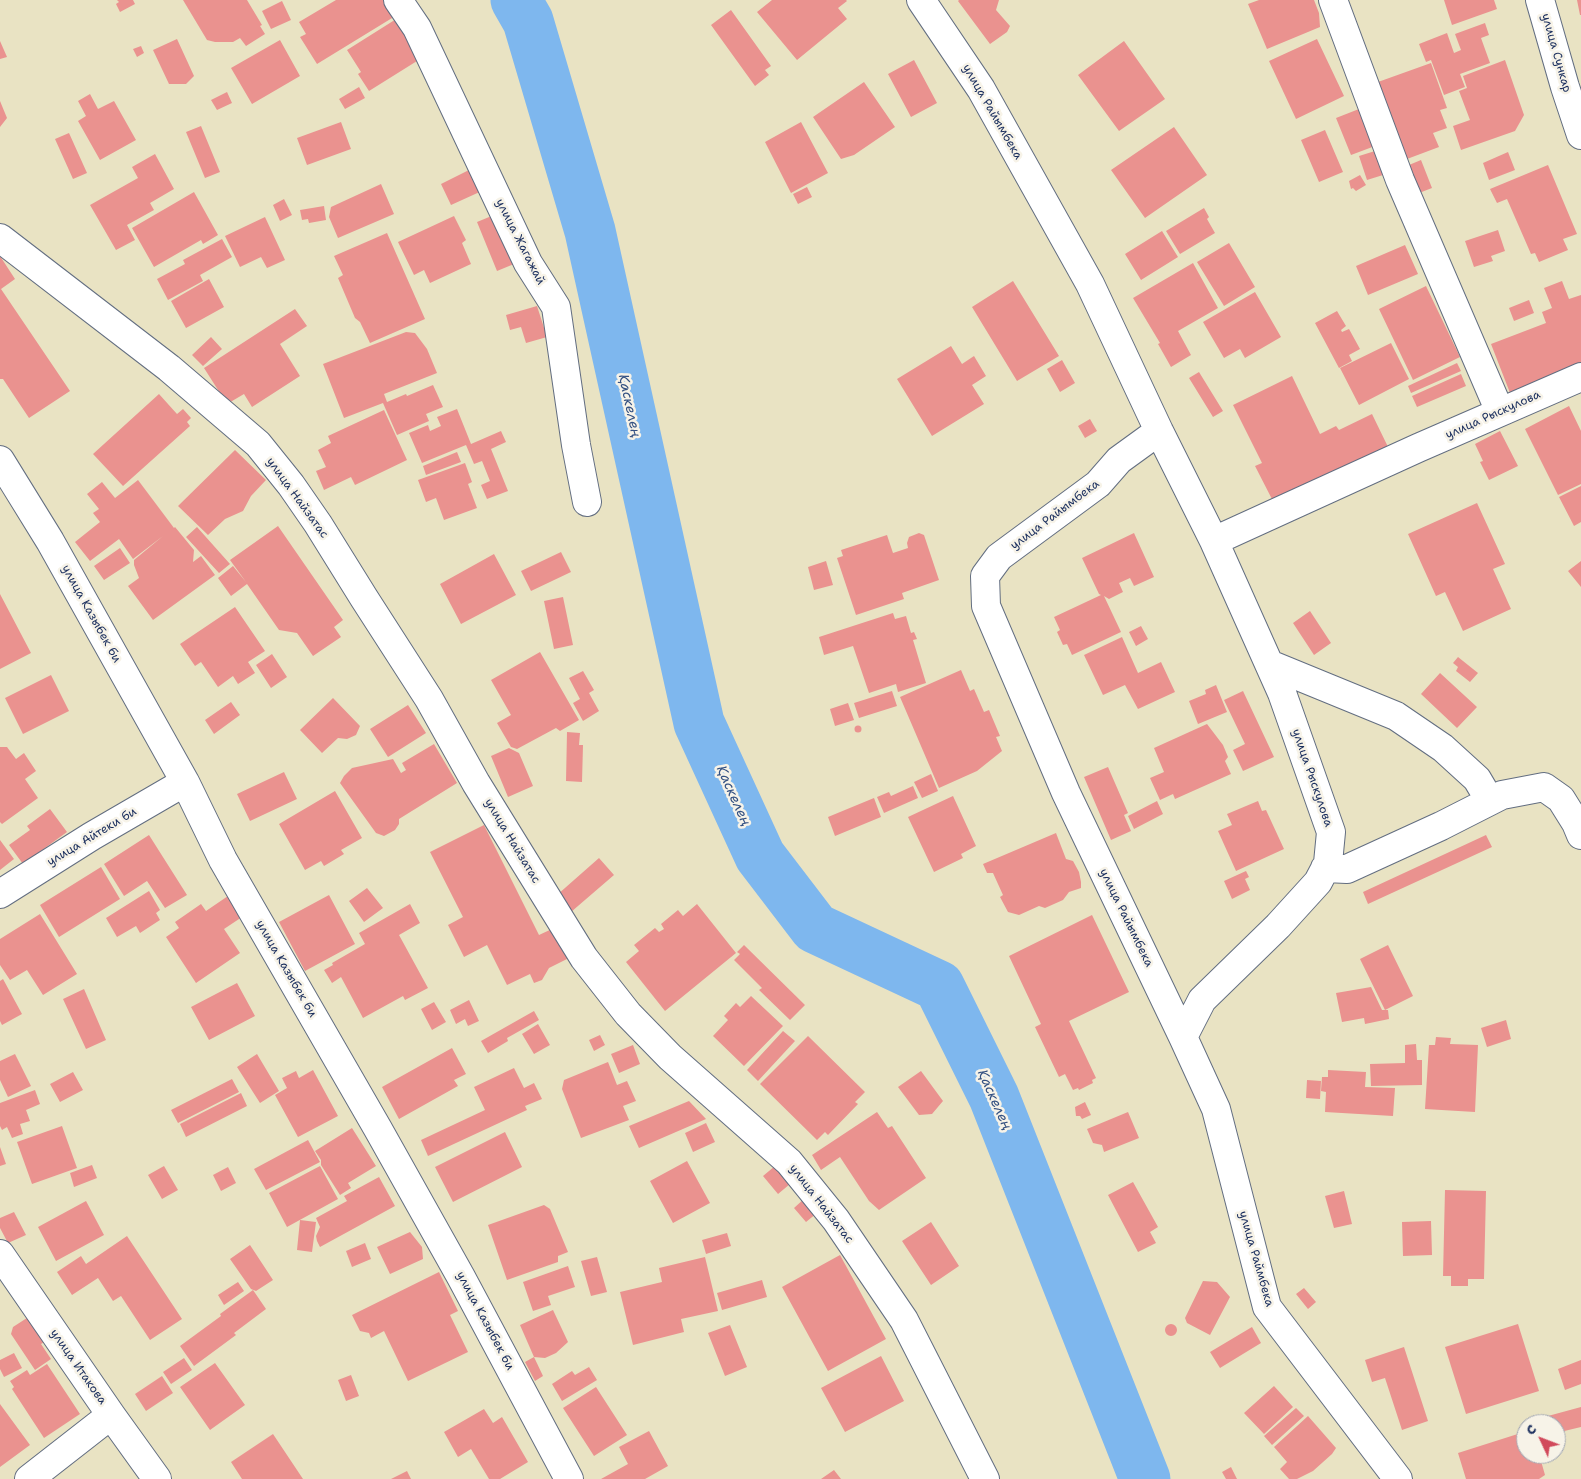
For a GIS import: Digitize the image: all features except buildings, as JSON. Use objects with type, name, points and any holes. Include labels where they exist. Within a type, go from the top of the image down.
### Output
[{"type":"street","name":"улица Жагажай","points":[[398,0],[418,28],[528,263],[556,307],[576,445],[587,502]]},
{"type":"street","name":"улица Райымбека","points":[[921,0],[981,89],[1090,284],[1159,431],[1119,460],[1098,484],[999,557],[985,576],[986,606],[1066,793],[1183,1037]]},
{"type":"street","points":[[1333,0],[1400,180],[1500,412]]},
{"type":"street","name":"улица Сункар","points":[[1540,0],[1581,135]]},
{"type":"street","name":"улица Найзатас","points":[[0,238],[169,368],[258,444],[291,485],[430,699],[476,782],[584,958],[628,1014],[670,1057],[789,1162],[836,1220],[904,1320],[985,1479]]},
{"type":"street","name":"улица Рыскулова","points":[[1214,541],[1581,377]]},
{"type":"street","name":"улица Рыскулова","points":[[1159,431],[1214,541],[1282,693],[1331,832],[1328,863],[1318,882],[1278,926],[1202,1000],[1183,1037]]},
{"type":"street","name":"улица Казыбек би","points":[[0,460],[50,541],[185,782],[223,860],[461,1277],[568,1479]]},
{"type":"street","points":[[1269,664],[1396,716],[1442,748],[1476,779],[1490,801]]},
{"type":"street","name":"улица Айтеки би","points":[[0,894],[92,836],[185,782]]},
{"type":"street","points":[[1326,868],[1347,869],[1502,795],[1544,787],[1561,799],[1581,835]]},
{"type":"street","name":"улица Раймбека","points":[[1183,1037],[1216,1109],[1268,1307],[1398,1479]]},
{"type":"street","name":"улица Итакова","points":[[0,1254],[157,1479]]},
{"type":"street","points":[[29,1479],[111,1415]]},
{"type":"waterway","name":"Қаскелең","points":[[516,0],[528,21],[590,231],[699,723],[760,856],[815,928],[939,986],[994,1097],[1145,1479]]}]
